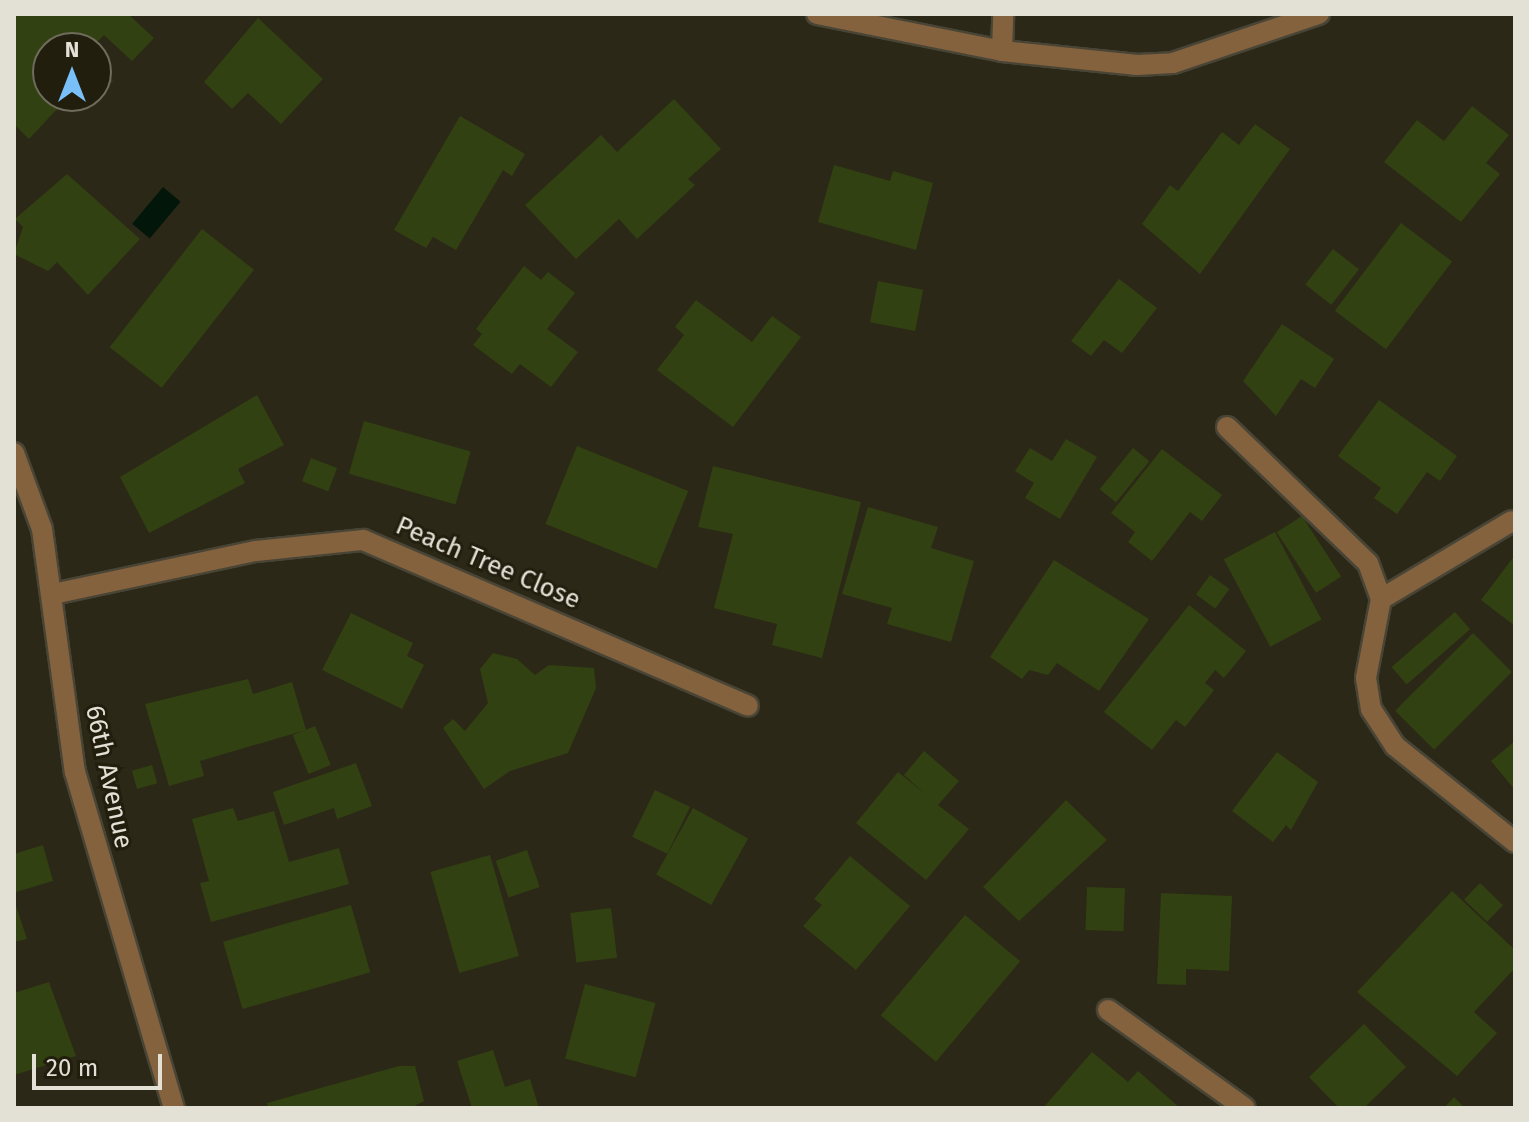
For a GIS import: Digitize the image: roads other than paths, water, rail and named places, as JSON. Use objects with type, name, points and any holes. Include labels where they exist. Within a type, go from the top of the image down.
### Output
[{"type":"street","points":[[817,14],[1002,51],[1173,63],[1319,14]]},
{"type":"street","points":[[1002,51],[1003,14]]},
{"type":"street","points":[[1227,427],[1368,563],[1381,599],[1366,678],[1371,709],[1395,746],[1515,842]]},
{"type":"street","name":"66th Avenue","points":[[14,453],[42,529],[75,772],[174,1108]]},
{"type":"street","points":[[1381,599],[1512,521]]},
{"type":"street","name":"Peach Tree Close","points":[[53,594],[256,551],[363,540],[748,706]]},
{"type":"street","points":[[1108,1010],[1245,1108]]}]
